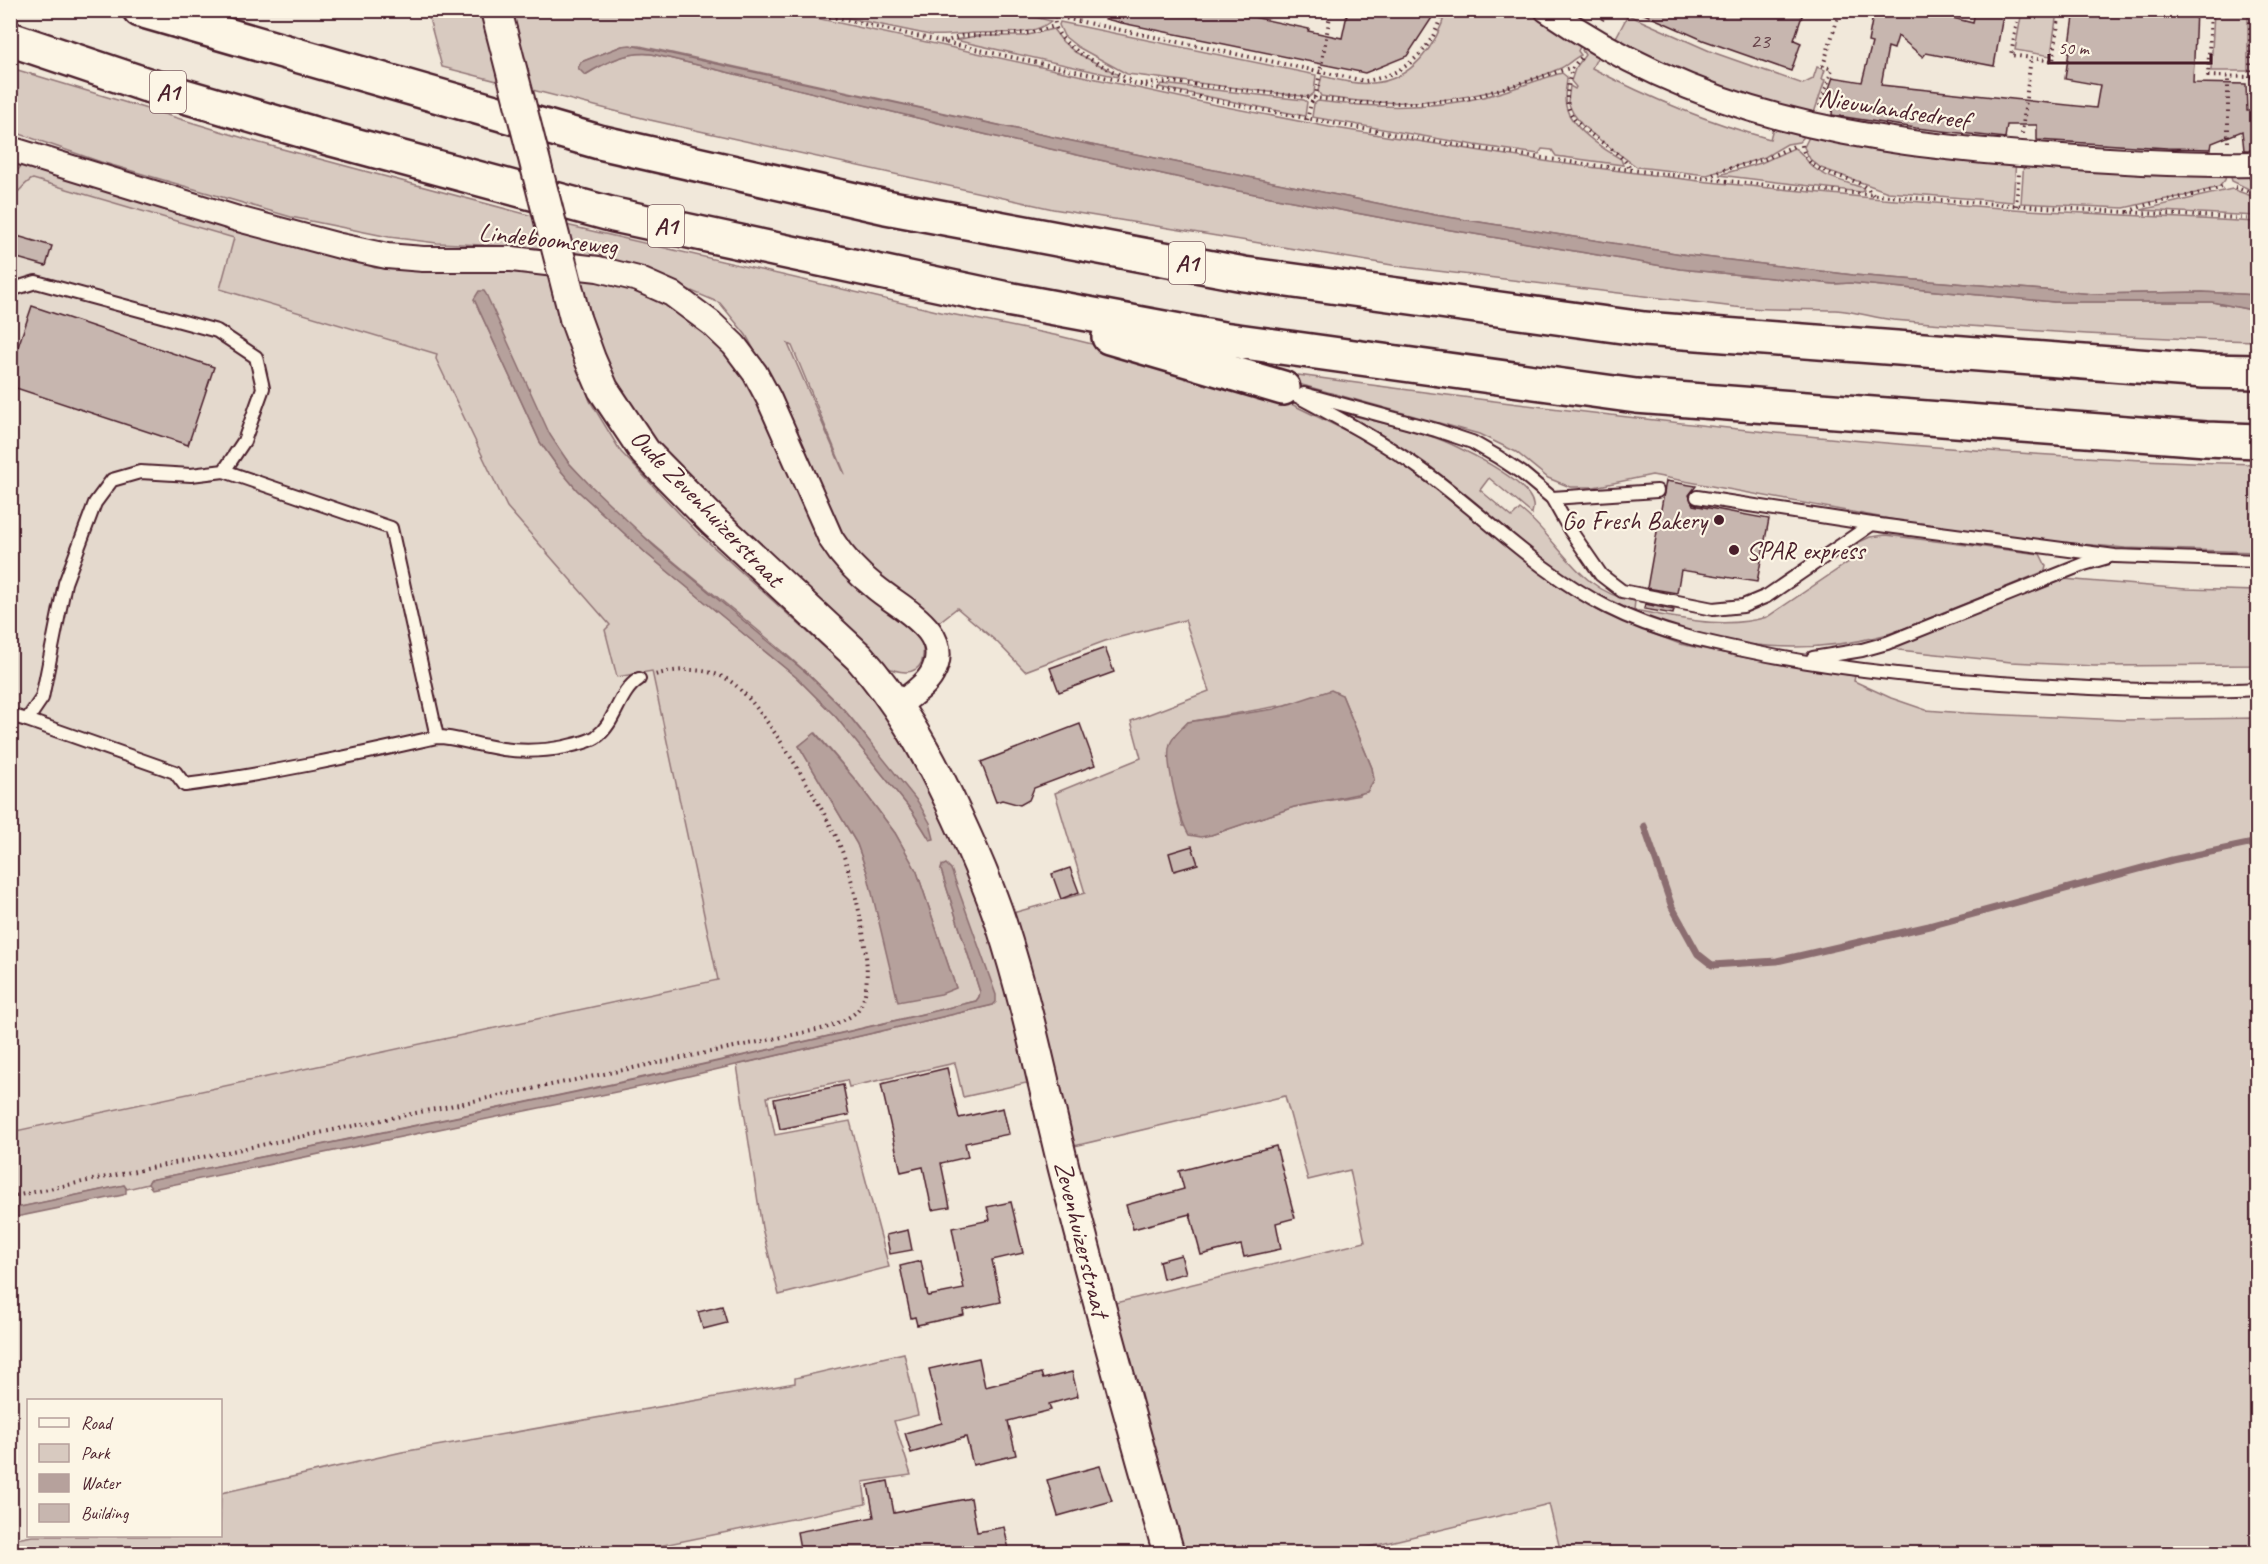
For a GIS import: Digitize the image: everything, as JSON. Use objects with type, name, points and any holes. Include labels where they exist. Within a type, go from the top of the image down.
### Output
[{"type":"highway","name":"A1","points":[[141,10],[599,142],[886,207],[1244,274],[1644,329],[2204,371],[2258,372]]},
{"type":"highway","name":"A1","points":[[10,39],[147,86],[316,135],[603,212],[1007,299],[1223,339],[1636,396],[2258,441]]},
{"type":"highway","name":"A1","points":[[1007,299],[1073,327],[1282,388]]},
{"type":"street","name":"Oude Zevenhuizerstraat","points":[[496,10],[575,318],[603,389],[645,452],[713,521],[860,657],[898,706],[926,753],[958,817],[986,881],[1001,923]]},
{"type":"street","name":"Nieuwlandsedreef","points":[[1547,10],[1592,39],[1644,67],[1807,136],[1874,138],[1970,150],[2125,162],[2258,164]]},
{"type":"street","name":"Lindeboomseweg","points":[[11,152],[238,219],[340,246],[387,256],[423,259],[512,259],[598,269],[638,279],[672,294],[711,323],[734,345],[754,373],[769,399],[831,539],[842,556],[875,587],[924,625],[937,644],[938,654],[928,680],[898,706]]},
{"type":"street","name":"Zevenhuizerstraat","points":[[1001,923],[1024,1004],[1113,1361],[1169,1554]]},
{"type":"lane","points":[[10,290],[36,282],[217,331],[256,357],[262,388],[244,441],[224,471]]},
{"type":"lane","name":"A1","points":[[1282,388],[1436,430],[1472,442],[1510,464],[1552,498],[1570,530],[1601,575],[1622,591],[1713,609],[1734,608],[1760,601],[1872,524]]},
{"type":"lane","name":"A1","points":[[1282,388],[1344,421],[1402,456],[1452,493],[1554,576],[1609,608],[1681,636],[1794,660],[1949,681],[2104,689],[2258,688]]},
{"type":"lane","points":[[27,720],[42,698],[65,583],[95,503],[112,480],[140,471],[191,475],[224,471],[391,528],[437,737]]},
{"type":"lane","points":[[1552,498],[1657,491]]},
{"type":"lane","name":"A1","points":[[1697,497],[1872,524],[2115,556],[2258,561]]},
{"type":"lane","name":"A1","points":[[1794,660],[1840,655],[1887,643],[2084,564],[2115,556]]},
{"type":"lane","points":[[10,715],[176,772],[185,785],[247,777],[323,763],[437,737],[451,737],[507,750],[531,751],[555,749],[585,742],[597,736],[618,707],[629,685],[639,679]]},
{"type":"path","points":[[800,10],[1137,85],[1307,120],[1478,148],[1630,169],[1874,195],[2016,206],[2258,219]]},
{"type":"path","points":[[1025,10],[1365,81],[1377,79],[1406,67],[1424,50],[1438,26],[1442,10]]},
{"type":"path","points":[[1056,10],[1055,26],[1059,34],[1071,46],[1137,85],[1171,82],[1313,99],[1389,104],[1445,102],[1497,92],[1570,68],[1582,57],[1581,47],[1592,39]]},
{"type":"path","points":[[1307,120],[1316,95],[1331,10]]},
{"type":"path","points":[[1823,95],[1832,69],[1823,66],[1840,10]]},
{"type":"path","points":[[2019,10],[2011,56],[2053,61],[2060,10]]},
{"type":"path","points":[[2211,10],[2208,76],[2250,78],[2250,10]]},
{"type":"path","points":[[944,42],[962,36],[1029,33],[1055,26]]},
{"type":"path","points":[[2023,119],[2031,57]]},
{"type":"path","points":[[1570,68],[1566,98],[1571,114],[1588,133],[1623,158],[1630,169]]},
{"type":"path","points":[[2228,77],[2228,131]]},
{"type":"path","points":[[1707,178],[1720,171],[1765,159],[1807,136]]},
{"type":"path","points":[[1807,136],[1806,156],[1816,167],[1865,187],[1874,195]]},
{"type":"path","points":[[2016,206],[2018,183]]},
{"type":"path","points":[[2127,212],[2145,205],[2192,197],[2229,185]]},
{"type":"path","points":[[10,1197],[826,1028],[849,1017],[860,1007],[866,993],[868,973],[852,881],[835,835],[802,778],[764,719],[747,696],[731,681],[694,669],[659,673],[639,679]]},
{"type":"shaded area","points":[[25,172],[255,239],[455,344],[668,626],[747,1015],[11,1173],[10,185]]},
{"type":"green space","points":[[1007,10],[1051,21],[1034,30],[1024,32],[930,35],[815,11]]},
{"type":"green space","points":[[427,11],[784,11],[1211,104],[1329,127],[1550,162],[1699,181],[1882,199],[2027,210],[2257,222],[2257,295],[2202,292],[2094,294],[1853,275],[1688,255],[1435,215],[1062,139],[640,46],[622,46],[581,62],[585,75],[617,58],[634,54],[652,54],[988,135],[1239,191],[1680,269],[2054,302],[2212,302],[2257,311],[2257,341],[2029,330],[1893,320],[1835,310],[1735,307],[1404,267],[1053,209],[650,120],[442,67]]},
{"type":"green space","points":[[1446,11],[1530,11],[1582,42],[1578,51],[1581,55],[1561,68],[1533,79],[1474,95],[1443,100],[1382,102],[1321,96],[1318,91],[1322,76],[1354,83],[1373,83],[1400,75],[1411,68],[1429,48]]},
{"type":"green space","points":[[2022,11],[2057,11],[2051,56],[2015,50]]},
{"type":"green space","points":[[2214,11],[2248,11],[2248,71],[2211,71]]},
{"type":"green space","points":[[1628,15],[1712,52],[1803,84],[1813,79],[1817,67],[1825,70],[1822,79],[1825,80],[1813,116],[1757,102],[1613,43]]},
{"type":"green space","points":[[1060,22],[1316,75],[1314,93],[1309,97],[1127,74],[1078,47],[1064,36]]},
{"type":"green space","points":[[1053,29],[1075,52],[1117,74],[1118,77],[955,40],[976,36],[1024,36]]},
{"type":"green space","points":[[1586,45],[1599,54],[1592,68],[1657,99],[1701,117],[1770,139],[1774,124],[1804,131],[1803,138],[1765,157],[1707,175],[1637,167],[1582,125],[1568,102],[1570,86],[1575,89],[1576,87],[1571,81],[1575,69],[1585,55],[1582,50]]},
{"type":"green space","points":[[11,68],[260,143],[566,225],[1174,364],[1287,402],[1355,435],[1392,457],[1562,589],[1597,610],[1680,644],[1855,676],[1854,681],[1891,698],[1926,710],[2122,720],[2257,718],[2257,1553],[1561,1553],[1549,1504],[1344,1553],[1181,1553],[1107,1305],[1365,1242],[1350,1170],[1308,1180],[1285,1096],[1070,1147],[1009,914],[1085,893],[1055,793],[1141,758],[1131,721],[1209,691],[1185,620],[1105,641],[1025,671],[997,642],[957,608],[939,622],[864,567],[844,545],[764,368],[746,335],[720,303],[640,269],[595,256],[531,247],[437,243],[389,237],[291,217],[101,162],[11,131]],"holes":[[[788,344],[792,346],[845,474],[844,473]],[[1342,695],[1372,768],[1374,780],[1360,795],[1294,807],[1211,835],[1183,826],[1177,804],[1170,745],[1188,722]]]},
{"type":"green space","points":[[1562,73],[1567,77],[1565,102],[1574,122],[1597,143],[1621,159],[1623,165],[1556,156],[1552,150],[1542,149],[1539,154],[1312,117],[1314,104],[1318,101],[1380,106],[1442,104],[1493,95]]},
{"type":"green space","points":[[1162,84],[1304,100],[1307,102],[1305,116],[1159,87]]},
{"type":"green space","points":[[1810,135],[2016,160],[2013,202],[1888,192],[1821,168],[1810,159],[1804,147]]},
{"type":"green space","points":[[1794,148],[1819,172],[1864,190],[1861,192],[1719,175],[1761,163]]},
{"type":"green space","points":[[2024,160],[2226,174],[2225,180],[2219,187],[2124,208],[2021,203]]},
{"type":"green space","points":[[22,165],[353,259],[375,268],[549,271],[567,335],[590,401],[621,452],[696,531],[854,674],[889,713],[957,841],[994,943],[1031,1082],[963,1097],[955,1063],[849,1087],[847,1080],[767,1097],[775,1135],[850,1121],[889,1267],[779,1295],[762,1228],[737,1065],[993,1005],[942,866],[941,870],[980,992],[976,1001],[667,1072],[150,1180],[148,1184],[127,1189],[124,1185],[11,1209],[11,1132],[718,980],[652,671],[617,677],[605,630],[610,625],[507,507],[436,359],[437,354],[220,289],[234,238],[33,179],[11,196],[14,176]],"holes":[[[474,299],[548,433],[570,464],[636,529],[778,648],[845,711],[880,757],[930,840],[912,811],[836,717],[796,677],[648,555],[577,490],[540,442]],[[816,733],[895,833],[917,872],[956,988],[867,872],[857,844],[799,746]]]},
{"type":"green space","points":[[2257,171],[2257,193],[2232,181],[2230,174]]},
{"type":"green space","points":[[2232,189],[2257,198],[2257,216],[2141,210]]},
{"type":"green space","points":[[580,275],[646,293],[671,307],[711,338],[726,353],[755,391],[819,535],[919,634],[923,656],[921,664],[916,669],[900,672],[879,663],[674,471],[616,390],[591,322]]},
{"type":"green space","points":[[1298,375],[1537,406],[1776,433],[2016,453],[2257,464],[2257,552],[2125,548],[1933,527],[1652,475],[1594,487],[1570,487],[1548,478],[1516,452],[1479,434],[1295,383]]},
{"type":"green space","points":[[1344,413],[1444,441],[1474,455],[1506,475],[1529,495],[1533,506],[1532,514],[1489,478],[1480,490],[1512,517],[1520,509],[1585,577],[1599,588],[1635,601],[1634,610],[1717,623],[1734,623],[1767,617],[1853,559],[1855,544],[1870,537],[1886,535],[2040,554],[2046,566],[2045,571],[1912,626],[1880,636],[1841,644],[1802,647],[1722,640],[1683,631],[1645,617],[1609,601],[1575,581],[1540,556],[1429,466]]},
{"type":"green space","points":[[2063,579],[2186,589],[2257,591],[2257,665],[2094,666],[2011,662],[1899,650],[1893,647]]},
{"type":"green space","points":[[904,1353],[918,1415],[894,1421],[911,1475],[863,1482],[866,1504],[624,1553],[11,1553],[11,1540],[27,1537],[222,1537],[222,1493],[402,1452],[795,1383],[795,1378]]},
{"type":"water","points":[[630,45],[1062,139],[1435,215],[1688,255],[1853,275],[2094,294],[2202,292],[2257,295],[2257,311],[2212,302],[2054,302],[1680,269],[1239,191],[988,135],[652,54],[634,54],[617,58],[585,75],[578,68],[581,62]]},
{"type":"water","points":[[479,291],[484,291],[486,294],[550,435],[568,462],[655,547],[809,675],[846,712],[918,802],[930,823],[934,839],[930,840],[912,811],[836,717],[796,677],[648,555],[577,490],[557,466],[540,442],[474,299]]},
{"type":"water","points":[[1331,690],[1342,695],[1372,768],[1374,780],[1367,792],[1294,807],[1211,835],[1201,837],[1189,835],[1177,804],[1169,763],[1170,744],[1180,729],[1188,722],[1274,709]]},
{"type":"water","points":[[815,733],[857,782],[895,833],[917,872],[956,988],[941,994],[898,1002],[867,872],[857,844],[799,746]]},
{"type":"water","points":[[946,864],[951,869],[996,995],[996,1002],[993,1005],[659,1083],[152,1189],[148,1184],[150,1180],[770,1050],[976,1001],[980,992],[941,870]]},
{"type":"water","points":[[124,1185],[126,1193],[123,1195],[11,1218],[11,1209]]},
{"type":"building","points":[[1106,10],[1220,10],[1342,38],[1348,10],[1437,10],[1407,56],[1365,73],[1117,22],[1105,19]]},
{"type":"building","points":[[1635,10],[1804,10],[1794,40],[1801,43],[1791,71],[1703,40]]},
{"type":"building","points":[[1874,10],[1921,10],[1973,23],[1975,10],[2004,10],[1994,66],[1926,53],[1923,57],[1898,36],[1894,49],[1888,47],[1881,85],[2096,108],[2100,85],[2065,79],[2075,10],[2133,10],[2168,13],[2168,10],[2196,10],[2193,83],[2246,84],[2247,111],[2257,111],[2257,150],[2244,150],[2242,131],[2212,143],[2211,149],[2167,148],[2037,140],[2037,125],[2007,125],[2005,138],[1916,128],[1832,115],[1833,103],[1825,100],[1833,77],[1862,82],[1872,43],[1868,42]]},
{"type":"building","points":[[10,234],[52,246],[46,266],[10,256]]},
{"type":"building","points":[[32,306],[214,367],[188,445],[10,386],[10,370]]},
{"type":"building","points":[[1666,481],[1696,486],[1689,495],[1693,505],[1769,519],[1757,582],[1681,570],[1677,593],[1647,588]]},
{"type":"building","points":[[1645,604],[1674,610],[1673,614],[1644,609]]},
{"type":"building","points":[[1105,648],[1114,672],[1059,692],[1050,668]]},
{"type":"building","points":[[1080,724],[1095,765],[1034,788],[1029,800],[1020,805],[1002,800],[996,802],[981,762]]},
{"type":"building","points":[[1192,846],[1198,864],[1174,871],[1169,853]]},
{"type":"building","points":[[1070,868],[1079,892],[1061,899],[1052,874]]},
{"type":"building","points":[[947,1068],[959,1118],[1003,1108],[1009,1134],[965,1143],[968,1157],[941,1163],[950,1207],[932,1210],[923,1167],[901,1172],[881,1084]]},
{"type":"building","points":[[843,1085],[849,1115],[780,1129],[774,1099]]},
{"type":"building","points":[[1276,1146],[1295,1218],[1276,1223],[1281,1249],[1244,1257],[1241,1245],[1201,1255],[1190,1214],[1133,1229],[1126,1205],[1184,1189],[1179,1171]]},
{"type":"building","points":[[1011,1202],[1023,1253],[992,1260],[1001,1302],[963,1310],[964,1315],[917,1325],[915,1317],[911,1318],[900,1266],[921,1261],[928,1296],[964,1289],[952,1228],[990,1220],[987,1207]]},
{"type":"building","points":[[908,1230],[912,1250],[890,1254],[886,1235]]},
{"type":"building","points":[[1181,1255],[1186,1273],[1163,1279],[1159,1261]]},
{"type":"building","points":[[722,1306],[727,1323],[703,1329],[698,1312]]},
{"type":"building","points":[[979,1358],[985,1387],[1041,1373],[1043,1379],[1072,1372],[1078,1396],[1049,1404],[1051,1410],[1008,1421],[1016,1455],[973,1465],[966,1437],[911,1453],[905,1433],[942,1423],[929,1369]]},
{"type":"building","points":[[1100,1466],[1112,1501],[1058,1516],[1047,1480]]},
{"type":"building","points":[[888,1481],[894,1513],[971,1498],[977,1532],[1004,1527],[1010,1554],[801,1554],[797,1532],[874,1517],[868,1485]]},
{"type":"waterway","points":[[1644,826],[1672,907],[1698,954],[1712,965],[1777,961],[1929,926],[2172,860],[2258,842]]},
{"type":"place","name":"Go Fresh Bakery","points":[[1719,520]]},
{"type":"place","name":"SPAR express","points":[[1734,550]]}]
